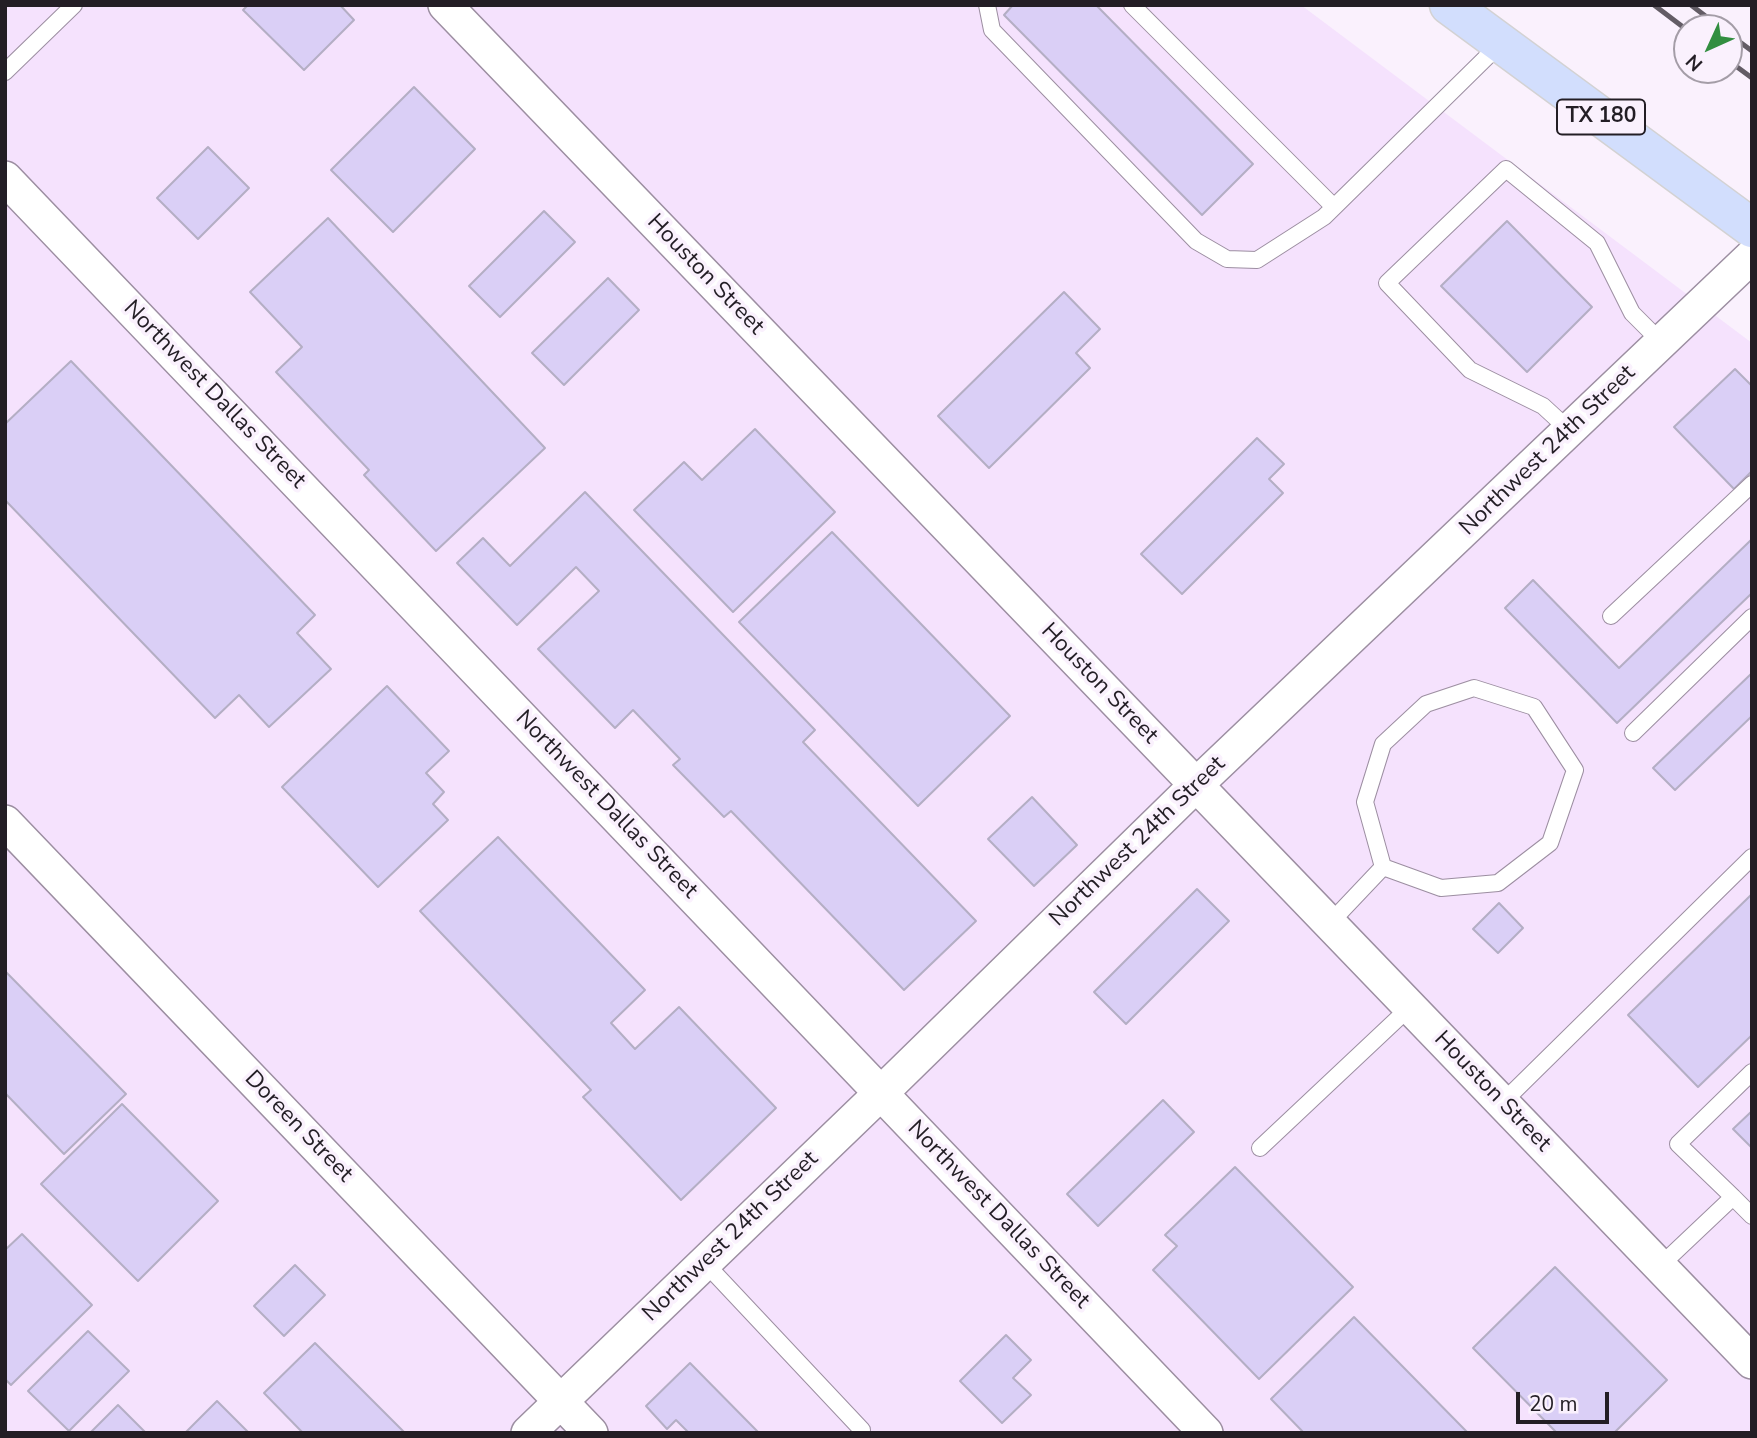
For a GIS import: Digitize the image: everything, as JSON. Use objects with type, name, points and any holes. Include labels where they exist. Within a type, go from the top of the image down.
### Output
[{"type":"main road","name":"TX 180","points":[[1450,5],[1752,229]]},
{"type":"street","name":"Houston Street","points":[[445,5],[1752,1362]]},
{"type":"street","name":"Northwest Dallas Street","points":[[5,177],[1206,1433]]},
{"type":"street","name":"Northwest 24th Street","points":[[528,1433],[1196,785],[1752,256]]},
{"type":"street","name":"Doreen Street","points":[[5,822],[591,1433]]},
{"type":"lane","points":[[5,72],[75,5]]},
{"type":"lane","points":[[987,5],[992,30],[1196,241],[1227,259],[1257,260],[1324,217],[1501,43]]},
{"type":"lane","points":[[1132,5],[1334,207]]},
{"type":"lane","points":[[1569,430],[1543,406],[1471,370],[1387,283],[1506,169],[1597,243],[1632,313],[1661,342]]},
{"type":"lane","points":[[1611,616],[1752,484]]},
{"type":"lane","points":[[1633,733],[1752,617]]},
{"type":"lane","points":[[1474,688],[1534,707],[1575,769],[1550,842],[1498,883],[1441,888],[1383,867],[1365,802],[1383,744],[1426,704],[1474,688]]},
{"type":"lane","points":[[1502,1103],[1752,857]]},
{"type":"lane","points":[[1329,924],[1383,867]]},
{"type":"lane","points":[[1260,1148],[1410,1007]]},
{"type":"lane","points":[[1752,1072],[1678,1144],[1752,1216]]},
{"type":"lane","points":[[1660,1266],[1733,1197]]},
{"type":"lane","points":[[705,1263],[862,1430]]},
{"type":"shaded area","points":[[5,5],[1301,5],[1752,343],[1752,1433],[5,1433]]},
{"type":"building","points":[[248,5],[340,5],[354,20],[304,70],[243,10]]},
{"type":"building","points":[[1013,5],[1096,5],[1253,164],[1202,215],[1004,15]]},
{"type":"building","points":[[414,87],[475,149],[393,232],[331,170]]},
{"type":"building","points":[[208,147],[249,188],[198,239],[157,198]]},
{"type":"building","points":[[544,211],[575,242],[500,317],[469,286]]},
{"type":"building","points":[[328,218],[545,448],[436,551],[364,475],[369,470],[276,372],[302,347],[250,292]]},
{"type":"building","points":[[1507,221],[1592,307],[1527,372],[1441,286]]},
{"type":"building","points":[[608,278],[639,310],[564,385],[532,353]]},
{"type":"building","points":[[1064,292],[1100,329],[1076,353],[1090,368],[989,468],[938,416]]},
{"type":"building","points":[[71,361],[315,615],[297,633],[331,669],[269,727],[239,695],[215,718],[5,500],[5,424]]},
{"type":"building","points":[[1735,369],[1752,386],[1752,471],[1734,489],[1674,427]]},
{"type":"building","points":[[755,429],[835,512],[733,612],[634,510],[684,462],[702,480]]},
{"type":"building","points":[[1257,438],[1284,464],[1269,479],[1283,493],[1182,594],[1141,554]]},
{"type":"building","points":[[585,492],[815,730],[803,742],[976,921],[904,990],[731,811],[724,817],[673,765],[680,759],[633,710],[615,728],[538,649],[599,591],[576,567],[517,625],[457,563],[483,538],[510,566]]},
{"type":"building","points":[[832,532],[1010,716],[918,806],[739,622]]},
{"type":"building","points":[[1752,539],[1752,593],[1617,723],[1505,608],[1533,580],[1619,668]]},
{"type":"building","points":[[1752,673],[1752,716],[1675,790],[1653,768]]},
{"type":"building","points":[[387,686],[449,751],[426,773],[444,792],[433,804],[448,820],[378,887],[282,787]]},
{"type":"building","points":[[1032,797],[1077,845],[1034,886],[988,839]]},
{"type":"building","points":[[498,837],[645,990],[611,1023],[635,1049],[679,1007],[776,1108],[681,1200],[583,1097],[591,1090],[420,911]]},
{"type":"building","points":[[1197,889],[1229,921],[1126,1024],[1094,992]]},
{"type":"building","points":[[1752,894],[1752,1035],[1698,1087],[1628,1015]]},
{"type":"building","points":[[1499,903],[1523,928],[1498,953],[1473,929]]},
{"type":"building","points":[[5,971],[126,1094],[64,1154],[5,1093]]},
{"type":"building","points":[[1163,1100],[1194,1132],[1098,1226],[1067,1194]]},
{"type":"building","points":[[122,1104],[218,1201],[138,1281],[41,1184]]},
{"type":"building","points":[[1752,1111],[1752,1148],[1733,1129]]},
{"type":"building","points":[[1235,1167],[1353,1287],[1259,1379],[1153,1270],[1177,1246],[1165,1235]]},
{"type":"building","points":[[22,1234],[92,1305],[11,1385],[5,1379],[5,1250]]},
{"type":"building","points":[[295,1265],[325,1295],[284,1336],[254,1306]]},
{"type":"building","points":[[1555,1267],[1667,1380],[1614,1433],[1557,1433],[1473,1348]]},
{"type":"building","points":[[1354,1317],[1468,1433],[1304,1433],[1271,1399]]},
{"type":"building","points":[[88,1331],[129,1371],[69,1431],[28,1391]]},
{"type":"building","points":[[1006,1335],[1031,1360],[1013,1378],[1031,1395],[1002,1423],[960,1381]]},
{"type":"building","points":[[315,1343],[405,1433],[303,1433],[264,1393]]},
{"type":"building","points":[[690,1363],[759,1433],[689,1433],[676,1420],[667,1429],[646,1406]]},
{"type":"building","points":[[217,1401],[249,1433],[185,1433]]},
{"type":"building","points":[[118,1405],[146,1433],[90,1433]]},
{"type":"railway","points":[[1654,5],[1673,19]]},
{"type":"railway","points":[[1691,5],[1703,14]]},
{"type":"railway","points":[[1743,44],[1752,51]]},
{"type":"railway","points":[[1743,71],[1752,78]]}]
